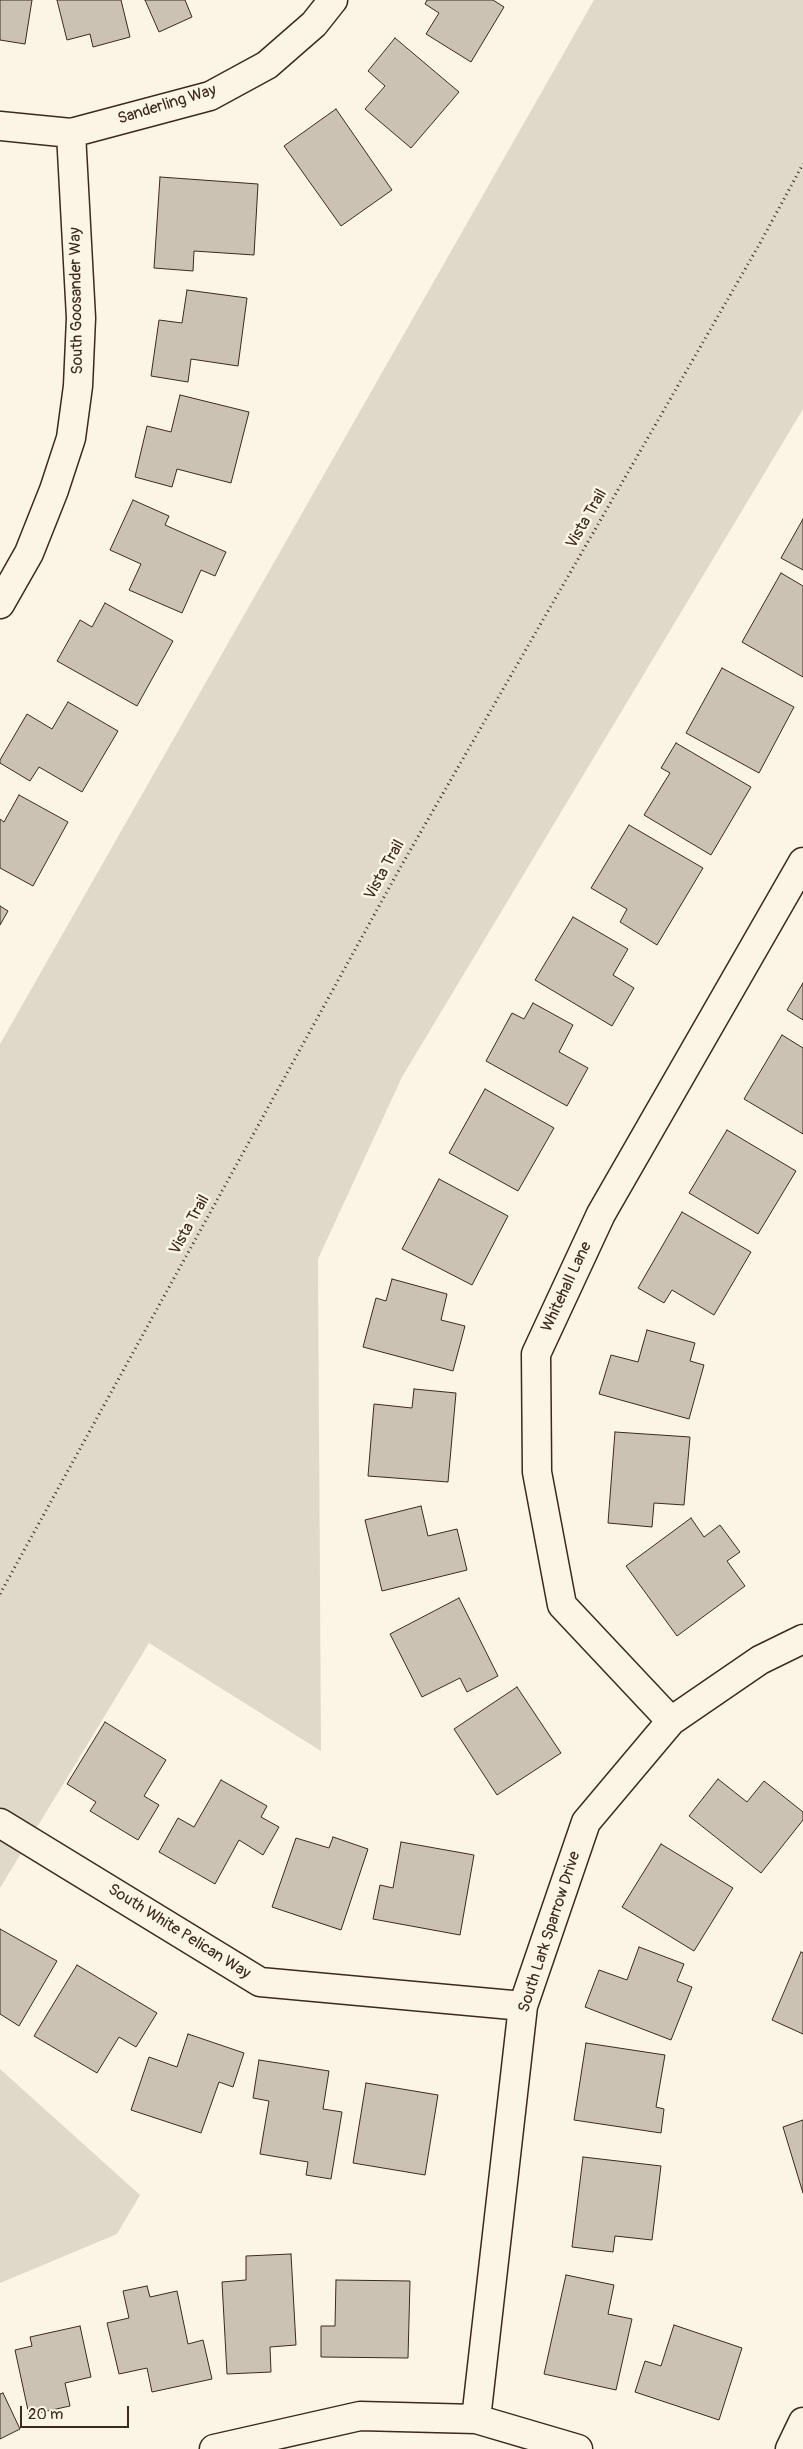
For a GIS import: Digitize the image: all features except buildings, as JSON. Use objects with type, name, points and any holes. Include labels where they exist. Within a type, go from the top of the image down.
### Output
[{"type":"street","name":"Sanderling Way","points":[[0,126],[71,133],[210,96],[267,65],[314,24],[333,0]]},
{"type":"street","name":"South Goosander Way","points":[[0,604],[29,552],[54,490],[71,438],[78,386],[81,318],[71,133]]},
{"type":"street","name":"Whitehall Lane","points":[[671,1721],[562,1605],[537,1472],[536,1354],[601,1214],[803,862]]},
{"type":"street","name":"South Lark Sparrow Drive","points":[[476,2419],[523,2006],[586,1822],[671,1721],[760,1660],[803,1640]]},
{"type":"street","name":"South White Pelican Way","points":[[0,1822],[260,1982],[523,2006]]},
{"type":"street","points":[[214,2449],[360,2416],[476,2419],[578,2449]]},
{"type":"street","points":[[790,2449],[803,2422]]},
{"type":"path","name":"Vista Trail","points":[[0,1594],[400,868],[759,245],[803,164]]},
{"type":"shaded area","points":[[594,0],[803,0],[803,409],[402,1077],[318,1259],[321,1751],[149,1643],[0,1888],[0,1044]]},
{"type":"shaded area","points":[[0,2069],[140,2195],[117,2234],[0,2283]]}]
